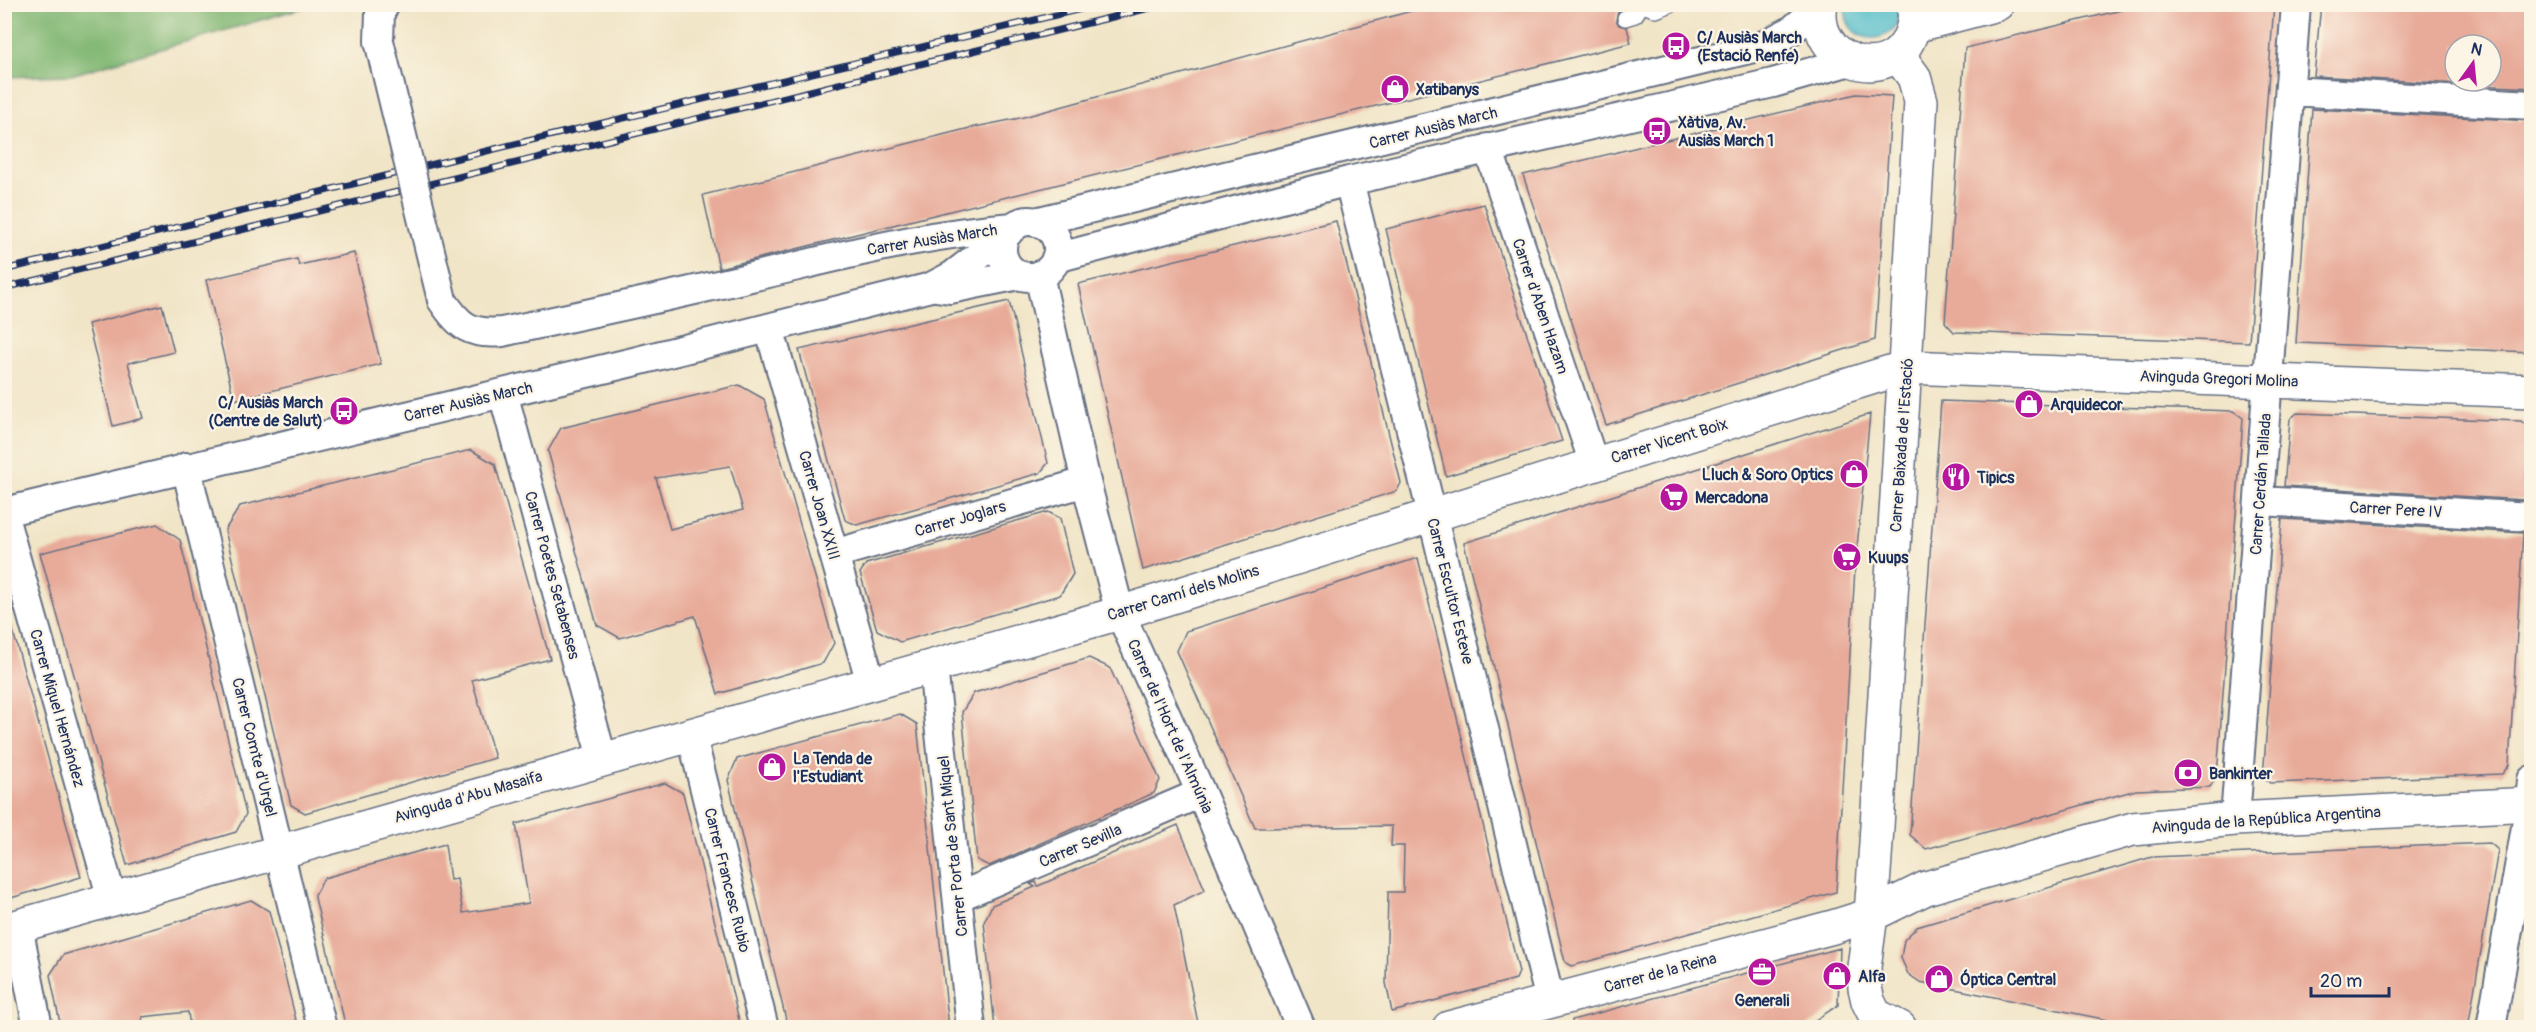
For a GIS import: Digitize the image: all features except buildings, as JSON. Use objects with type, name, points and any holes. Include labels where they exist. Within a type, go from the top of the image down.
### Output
[{"type":"street","name":"Carrer Ausiàs March","points":[[385,4],[381,13],[379,41],[442,300],[459,323],[472,331],[488,334],[697,290],[881,247],[951,233],[1019,227],[1762,46],[1791,31],[1821,5]]},
{"type":"street","points":[[1821,5],[1820,23],[1825,39],[1836,52],[1850,61],[1866,64],[1883,62],[1897,54],[1908,41],[1913,15],[1997,4]]},
{"type":"street","name":"Carrer Cerdán Tallada","points":[[2235,819],[2296,4]]},
{"type":"street","name":"Carrer Baixada de l'Estació","points":[[1878,1023],[1868,1001],[1863,967],[1871,915],[1876,843],[1921,100],[1914,77],[1897,54]]},
{"type":"street","name":"Carrer Ausiàs March","points":[[931,287],[950,289],[1038,269],[1349,181],[1488,147],[1773,83],[1850,61]]},
{"type":"street","points":[[2289,91],[2532,105]]},
{"type":"street","name":"Carrer d'Aben Hazam","points":[[1488,147],[1594,464]]},
{"type":"street","name":"Carrer Escultor Esteve","points":[[1349,181],[1550,1001]]},
{"type":"street","points":[[1044,225],[1056,239],[1058,248],[1038,269],[1007,264],[1003,257],[1002,248],[1019,227],[1044,225]]},
{"type":"street","name":"Carrer Ausiàs March","points":[[4,512],[503,393],[931,287],[952,276],[1019,227]]},
{"type":"street","name":"Carrer de l'Hort de l'Almúnia","points":[[1038,269],[1086,482],[1120,613],[1202,793],[1300,1028]]},
{"type":"street","name":"Carrer Joan XXIII","points":[[769,328],[871,683]]},
{"type":"street","name":"Avinguda Gregori Molina","points":[[1906,367],[2532,391]]},
{"type":"street","name":"Carrer Vicent Boix","points":[[1432,514],[1906,367]]},
{"type":"street","name":"Carrer Poetes Setabenses","points":[[503,393],[602,758]]},
{"type":"street","name":"Carrer Comte d'Urgel","points":[[186,467],[322,1028]]},
{"type":"street","name":"Carrer Joglars","points":[[834,554],[1086,482]]},
{"type":"street","name":"Carrer Pere IV","points":[[2260,501],[2532,517]]},
{"type":"street","name":"Carrer Camí dels Molins","points":[[933,666],[1120,613],[1432,514]]},
{"type":"street","name":"Carrer Miquel Hernández","points":[[4,517],[112,899]]},
{"type":"street","name":"Avinguda d'Abu Masaifa","points":[[11,928],[602,758],[933,666]]},
{"type":"street","name":"Carrer Porta de Sant Miquel","points":[[933,666],[971,1028]]},
{"type":"street","name":"Carrer Francesc Rubio","points":[[691,733],[764,1028]]},
{"type":"street","name":"Carrer Sevilla","points":[[958,897],[1202,793]]},
{"type":"street","points":[[2491,1028],[2531,796]]},
{"type":"street","name":"Avinguda de la República Argentina","points":[[1871,915],[1928,887],[2133,829],[2531,796]]},
{"type":"street","points":[[1876,843],[1883,860],[1899,875],[1928,887]]},
{"type":"street","name":"Carrer de la Reina","points":[[1449,1028],[1871,915]]},
{"type":"street","points":[[11,928],[38,1028]]},
{"type":"lane","points":[[1625,18],[1635,15],[1642,5],[1656,10],[1671,4]]},
{"type":"green space","points":[[5,4],[307,5],[71,75],[6,77]]},
{"type":"water","points":[[1846,5],[1899,5],[1897,25],[1889,33],[1880,37],[1862,36],[1849,25]]},
{"type":"railway","points":[[4,270],[515,144],[1102,4]]},
{"type":"railway","points":[[4,288],[1166,4]]},
{"type":"place","name":"C/ Ausiàs March (Estació Renfe)","points":[[1676,46]]},
{"type":"place","name":"Xatibanys","points":[[1395,89]]},
{"type":"place","name":"Xàtiva, Av. Ausiàs March 1","points":[[1657,131]]},
{"type":"place","name":"Arquidecor","points":[[2029,404]]},
{"type":"place","name":"C/ Ausiàs March (Centre de Salut)","points":[[344,411]]},
{"type":"place","name":"Lluch & Soro Optics","points":[[1854,474]]},
{"type":"place","name":"Tipics","points":[[1956,477]]},
{"type":"place","name":"Mercadona","points":[[1674,497]]},
{"type":"place","name":"Kuups","points":[[1847,557]]},
{"type":"place","name":"La Tenda de l'Estudiant","points":[[772,767]]},
{"type":"place","name":"Bankinter","points":[[2188,773]]},
{"type":"place","name":"Generali","points":[[1762,972]]},
{"type":"place","name":"Alfa","points":[[1837,976]]},
{"type":"place","name":"Óptica Central","points":[[1939,979]]}]
